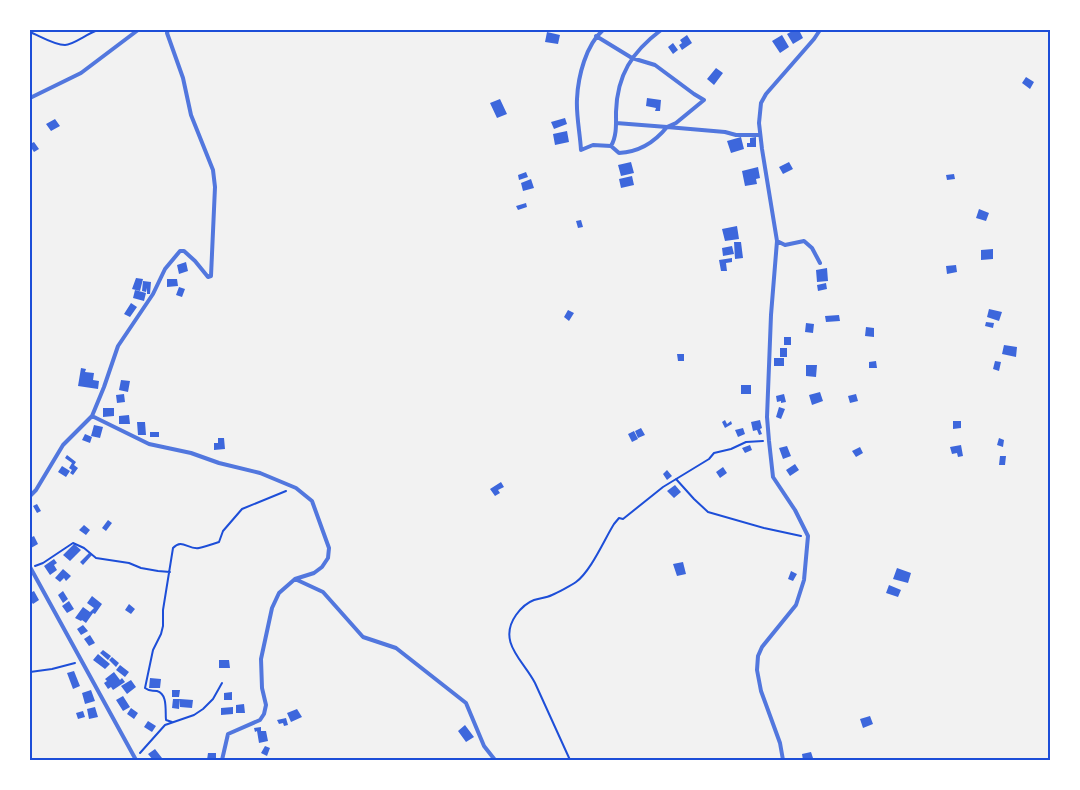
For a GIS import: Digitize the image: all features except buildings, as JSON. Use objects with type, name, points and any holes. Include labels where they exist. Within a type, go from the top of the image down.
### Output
[{"type":"street","points":[[30,98],[81,73],[138,30]]},
{"type":"street","points":[[30,496],[36,490],[63,445],[92,416],[118,346],[153,294],[165,269],[180,251],[187,253],[208,277],[211,276],[215,187],[213,170],[191,115],[183,78],[170,42],[168,30]]},
{"type":"street","points":[[596,36],[632,58],[655,65],[704,100],[676,123],[667,127],[651,143],[633,152],[619,153],[611,146],[593,145],[581,150],[577,99],[587,55],[596,36],[603,30]]},
{"type":"street","points":[[611,146],[615,140],[616,102],[620,82],[632,58],[661,30]]},
{"type":"street","points":[[783,760],[780,743],[762,692],[757,670],[758,656],[762,647],[796,604],[804,580],[808,536],[795,510],[773,477],[767,417],[771,315],[777,241],[759,123],[762,103],[766,94],[820,30]]},
{"type":"street","points":[[616,124],[725,132],[736,136],[760,135]]},
{"type":"street","points":[[777,241],[785,245],[804,241],[812,248],[820,263]]},
{"type":"street","points":[[92,416],[149,444],[191,453],[219,463],[260,473],[296,488],[312,502],[329,548],[328,558],[322,567],[314,573],[295,578],[279,593],[272,608],[261,659],[262,688],[266,705],[264,714],[260,720],[228,734],[222,760]]},
{"type":"street","points":[[30,568],[135,759]]},
{"type":"street","points":[[295,578],[323,592],[363,637],[396,648],[466,702],[484,746],[495,760]]},
{"type":"path","points":[[30,32],[58,44],[66,45],[98,30]]},
{"type":"path","points":[[570,760],[535,683],[515,654],[509,640],[510,623],[522,607],[534,600],[552,595],[576,582],[591,564],[619,518],[623,519],[657,491],[709,459],[714,453],[731,449],[746,442],[769,441]]},
{"type":"path","points":[[676,479],[694,500],[708,512],[792,535],[808,536]]},
{"type":"path","points":[[172,722],[166,720],[165,699],[162,693],[145,688],[153,650],[163,626],[163,610],[173,548],[180,543],[198,548],[218,542],[223,531],[242,509],[296,488]]},
{"type":"path","points":[[30,568],[43,563],[73,543],[84,548],[96,558],[170,572]]},
{"type":"path","points":[[30,672],[52,669],[82,660]]},
{"type":"path","points":[[135,759],[165,725],[194,715],[203,709],[213,699],[222,683]]}]
